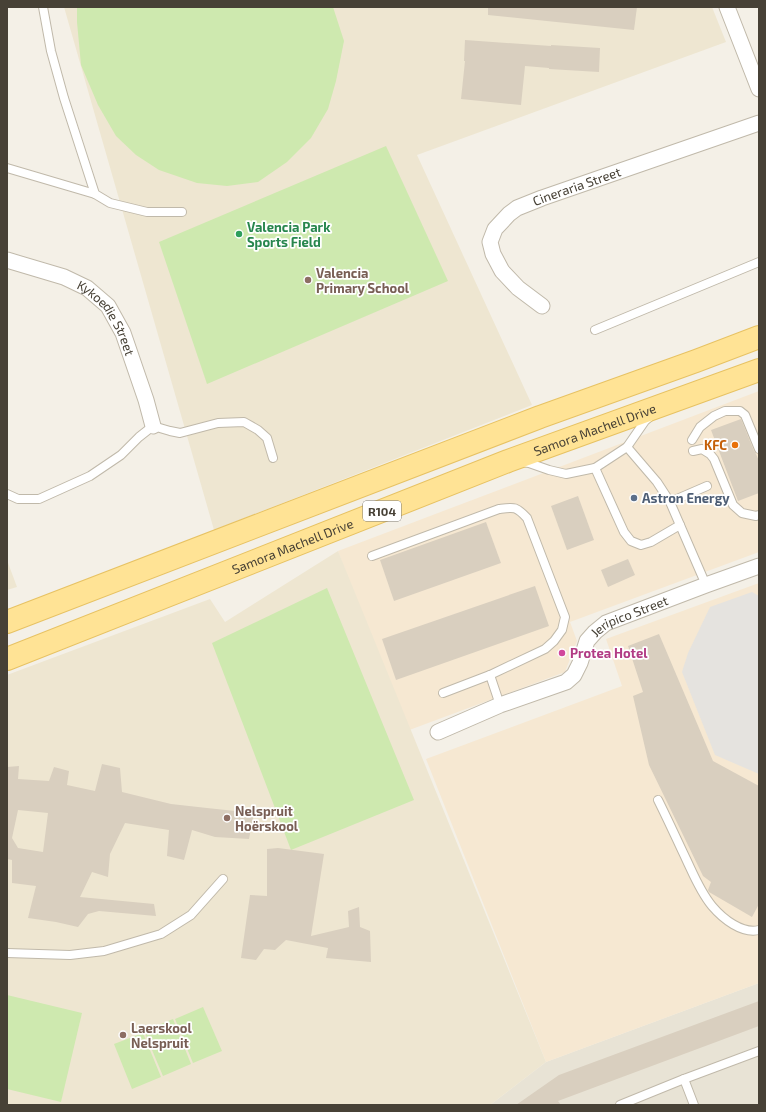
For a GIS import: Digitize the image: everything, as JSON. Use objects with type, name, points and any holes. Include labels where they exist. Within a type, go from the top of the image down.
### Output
[{"type":"main road","points":[[696,361],[759,326]]},
{"type":"main road","name":"R104","points":[[7,622],[540,417],[759,337]]},
{"type":"main road","name":"Samora Machell Drive","points":[[7,659],[508,461],[759,370]]},
{"type":"street","points":[[727,7],[759,89]]},
{"type":"street","name":"Cineraria Street","points":[[542,306],[518,288],[502,271],[494,254],[490,242],[495,229],[509,214],[517,208],[542,198],[759,123]]},
{"type":"street","name":"Kykoedie Street","points":[[7,260],[64,277],[87,288],[108,306],[123,333],[146,400],[153,426]]},
{"type":"street","name":"Jeripico Street","points":[[438,732],[500,705],[566,682],[574,675],[580,663],[587,641],[606,623],[759,566]]},
{"type":"lane","points":[[43,7],[60,84],[95,194]]},
{"type":"lane","points":[[7,168],[95,194],[110,203],[147,212],[182,212]]},
{"type":"lane","points":[[594,330],[759,262]]},
{"type":"lane","points":[[508,461],[529,463],[566,474],[595,468],[627,448],[645,421],[663,404]]},
{"type":"lane","points":[[692,440],[700,427],[714,416],[725,411],[740,411],[745,415],[759,449]]},
{"type":"lane","points":[[7,494],[18,499],[39,499],[90,476],[121,455],[139,437],[153,426],[170,432],[180,433],[218,424],[244,422],[258,430],[267,438],[273,458]]},
{"type":"lane","points":[[627,448],[657,482],[670,502],[706,585]]},
{"type":"lane","points":[[693,451],[702,449],[710,454],[714,459],[733,505],[742,513],[759,516]]},
{"type":"lane","points":[[595,468],[624,532],[631,540],[641,545],[651,542],[680,524]]},
{"type":"lane","points":[[670,502],[707,486]]},
{"type":"lane","points":[[372,556],[498,509],[519,509],[527,518],[566,617],[562,630],[554,641],[545,649],[490,675],[442,693]]},
{"type":"lane","points":[[490,675],[500,705]]},
{"type":"lane","points":[[658,800],[698,883],[712,906],[725,919],[737,926],[753,931],[759,930]]},
{"type":"lane","points":[[7,953],[70,955],[104,951],[161,934],[191,915],[223,879]]},
{"type":"lane","points":[[620,1105],[759,1051]]},
{"type":"lane","points":[[684,1079],[694,1105]]},
{"type":"shaded area","name":"Valencia Primary School","points":[[64,7],[712,7],[726,42],[417,155],[532,405],[214,530]]},
{"type":"shaded area","points":[[759,391],[759,552],[570,622],[577,641],[565,672],[404,732],[338,551]]},
{"type":"shaded area","name":"Nelspruit Hoërskool","points":[[338,551],[546,1062],[490,1105],[7,1105],[7,675],[210,599],[225,622]]},
{"type":"shaded area","points":[[7,560],[17,587],[7,590]]},
{"type":"shaded area","points":[[759,583],[759,983],[546,1062],[426,759],[622,686],[606,639]]},
{"type":"shaded area","points":[[752,592],[759,596],[759,774],[715,755],[682,672],[688,653],[710,607]]},
{"type":"shaded area","points":[[759,983],[759,1105],[490,1105],[546,1062]]},
{"type":"green space","points":[[77,7],[333,7],[344,41],[336,81],[328,109],[311,138],[287,162],[258,182],[227,186],[197,183],[159,170],[136,155],[116,136],[98,105],[81,65]]},
{"type":"green space","points":[[386,146],[448,281],[207,384],[159,242]]},
{"type":"green space","points":[[327,588],[414,800],[291,850],[212,643]]},
{"type":"green space","points":[[7,995],[82,1013],[61,1102],[7,1089]]},
{"type":"green space","points":[[203,1007],[222,1051],[193,1063],[175,1019]]},
{"type":"green space","points":[[173,1019],[191,1064],[163,1076],[144,1031]]},
{"type":"green space","points":[[143,1033],[161,1077],[132,1089],[114,1044]]},
{"type":"building","points":[[488,7],[637,7],[634,30],[488,15]]},
{"type":"building","points":[[465,40],[600,48],[599,72],[525,66],[521,105],[461,99],[465,61]]},
{"type":"building","name":"KFC","points":[[741,419],[759,461],[759,493],[738,501],[711,430]]},
{"type":"building","points":[[578,496],[594,540],[567,550],[551,506]]},
{"type":"building","points":[[486,522],[501,563],[394,601],[380,560]]},
{"type":"building","points":[[628,559],[635,575],[608,587],[601,570]]},
{"type":"building","points":[[535,586],[549,626],[396,680],[382,639]]},
{"type":"building","points":[[659,634],[713,761],[759,786],[759,904],[752,917],[709,892],[708,890],[711,882],[703,876],[649,765],[633,696],[643,692],[628,646]]},
{"type":"building","points":[[102,764],[120,768],[122,792],[171,804],[254,813],[249,839],[215,837],[192,830],[184,860],[167,856],[169,830],[125,823],[110,854],[108,877],[92,872],[80,897],[154,904],[156,916],[99,911],[88,914],[78,927],[28,918],[36,886],[12,883],[12,860],[7,859],[7,767],[19,766],[18,779],[49,781],[54,767],[69,771],[67,785],[95,791]],"holes":[[[18,810],[48,813],[43,852],[18,848],[12,838]]]},
{"type":"building","points":[[278,848],[324,854],[311,936],[349,927],[348,911],[359,907],[360,927],[370,931],[371,962],[326,958],[328,948],[286,940],[275,950],[264,949],[256,960],[241,958],[250,895],[267,896],[267,849]]},
{"type":"building","points":[[759,1001],[759,1026],[558,1101],[561,1105],[516,1105],[559,1075]]},
{"type":"place","name":"Valencia Park Sports Field","points":[[239,234]]},
{"type":"place","name":"Valencia Primary School","points":[[308,280]]},
{"type":"place","name":"KFC","points":[[735,445]]},
{"type":"place","name":"Astron Energy","points":[[634,498]]},
{"type":"place","name":"Protea Hotel","points":[[562,653]]},
{"type":"place","name":"Nelspruit Hoërskool","points":[[227,818]]},
{"type":"place","name":"Laerskool Nelspruit","points":[[123,1035]]}]
